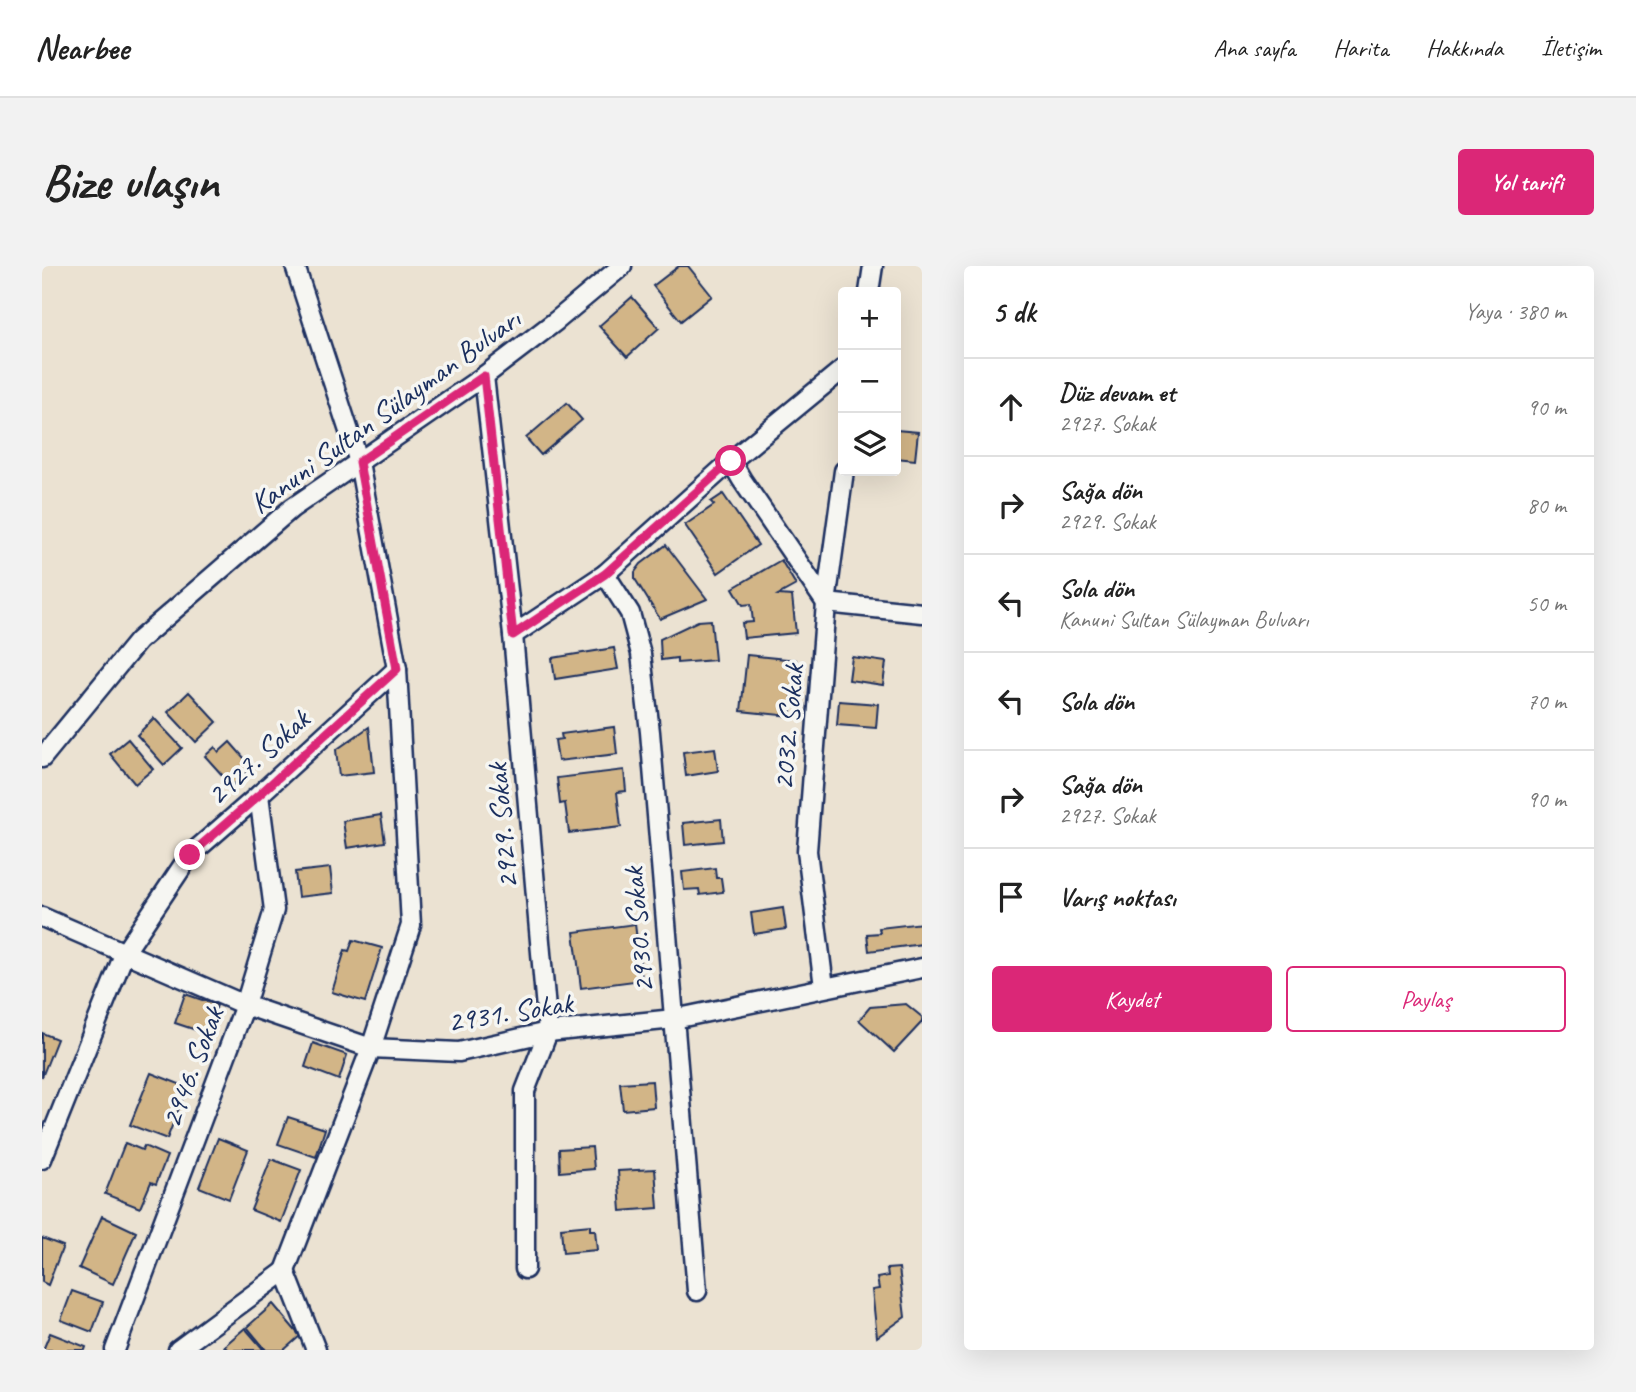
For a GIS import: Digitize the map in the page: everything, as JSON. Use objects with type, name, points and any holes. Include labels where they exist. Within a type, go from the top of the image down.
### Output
[{"type":"street","points":[[178,1350],[285,1271],[371,1048],[411,925],[397,669],[359,462],[295,266]]},
{"type":"street","name":"Kanuni Sultan Sülayman Bulvarı","points":[[42,758],[138,641],[292,508],[484,376],[622,266]]},
{"type":"street","points":[[870,287],[873,266]]},
{"type":"street","points":[[513,635],[605,574],[731,461],[838,373]]},
{"type":"street","name":"2929. Sokak","points":[[484,376],[513,635],[548,1032],[525,1091],[525,1269]]},
{"type":"street","points":[[731,461],[826,603],[922,613]]},
{"type":"street","name":"2032. Sokak","points":[[824,987],[807,851],[826,603],[843,476]]},
{"type":"street","name":"2930. Sokak","points":[[605,574],[631,613],[640,654],[650,732],[697,1291]]},
{"type":"street","name":"2927. Sokak","points":[[42,1159],[125,953],[190,855],[397,669]]},
{"type":"street","name":"2946. Sokak","points":[[115,1350],[245,1005],[274,910],[259,795]]},
{"type":"street","name":"2931. Sokak","points":[[42,917],[245,1005],[371,1048],[459,1052],[548,1032],[674,1019],[922,968]]},
{"type":"street","points":[[285,1271],[316,1350]]},
{"type":"building","points":[[679,266],[688,266],[712,296],[681,321],[653,286]]},
{"type":"building","points":[[632,297],[659,328],[627,357],[599,326]]},
{"type":"building","points":[[567,403],[582,420],[541,455],[526,438]]},
{"type":"building","points":[[901,430],[918,432],[915,460],[901,459]]},
{"type":"building","points":[[723,494],[758,545],[718,573],[685,525],[714,505],[711,502]]},
{"type":"building","points":[[666,545],[707,599],[660,619],[635,579],[635,572]]},
{"type":"building","points":[[781,560],[796,585],[778,595],[792,596],[796,633],[744,638],[742,623],[753,622],[751,604],[743,605],[733,588]]},
{"type":"building","points":[[711,620],[715,660],[677,663],[677,658],[661,660],[660,639],[698,621]]},
{"type":"building","points":[[614,648],[618,669],[555,679],[552,658]]},
{"type":"building","points":[[747,655],[796,660],[790,716],[741,711]]},
{"type":"building","points":[[852,657],[886,662],[883,685],[849,680]]},
{"type":"building","points":[[189,692],[217,722],[196,742],[168,712]]},
{"type":"building","points":[[839,701],[878,704],[876,728],[837,725]]},
{"type":"building","points":[[154,718],[182,748],[164,765],[137,735]]},
{"type":"building","points":[[369,727],[374,772],[339,776],[336,750]]},
{"type":"building","points":[[614,727],[617,754],[558,761],[555,740],[562,739],[561,734]]},
{"type":"building","points":[[128,739],[153,769],[135,784],[110,754]]},
{"type":"building","points":[[230,742],[252,767],[232,786],[205,756],[215,747],[219,752]]},
{"type":"building","points":[[715,748],[718,771],[686,776],[683,752]]},
{"type":"building","points":[[624,770],[626,791],[617,792],[621,827],[569,833],[565,803],[560,804],[557,778]]},
{"type":"building","points":[[381,815],[385,842],[347,848],[343,821]]},
{"type":"building","points":[[721,819],[723,841],[685,845],[683,823]]},
{"type":"building","points":[[330,868],[333,893],[298,897],[295,872]]},
{"type":"building","points":[[715,868],[716,878],[721,878],[723,892],[700,895],[699,889],[684,890],[682,872]]},
{"type":"building","points":[[783,908],[786,929],[754,934],[751,913]]},
{"type":"building","points":[[922,923],[922,944],[869,951],[867,934],[880,933],[879,928]]},
{"type":"building","points":[[635,924],[642,980],[581,988],[574,932]]},
{"type":"building","points":[[353,940],[382,948],[365,1002],[332,992],[345,950],[349,951]]},
{"type":"building","points":[[185,994],[217,1005],[208,1034],[175,1023]]},
{"type":"building","points":[[906,1004],[922,1017],[922,1022],[894,1052],[859,1020],[870,1007]]},
{"type":"building","points":[[42,1033],[57,1039],[42,1077]]},
{"type":"building","points":[[313,1043],[347,1055],[339,1080],[305,1067]]},
{"type":"building","points":[[151,1073],[187,1087],[167,1139],[130,1125]]},
{"type":"building","points":[[652,1081],[654,1107],[623,1110],[620,1083]]},
{"type":"building","points":[[288,1117],[325,1129],[316,1157],[278,1144]]},
{"type":"building","points":[[218,1138],[248,1150],[229,1199],[199,1187]]},
{"type":"building","points":[[125,1143],[142,1150],[144,1146],[167,1156],[156,1184],[151,1182],[140,1208],[105,1194]]},
{"type":"building","points":[[592,1147],[594,1169],[560,1172],[559,1149]]},
{"type":"building","points":[[271,1159],[301,1170],[281,1222],[251,1210]]},
{"type":"building","points":[[655,1169],[658,1208],[621,1211],[618,1171]]},
{"type":"building","points":[[102,1216],[136,1232],[113,1284],[79,1268]]},
{"type":"building","points":[[590,1225],[590,1230],[595,1230],[597,1250],[563,1253],[561,1228]]},
{"type":"building","points":[[42,1238],[63,1246],[48,1285],[42,1282]]},
{"type":"building","points":[[899,1268],[905,1317],[877,1337],[872,1290],[879,1289],[877,1278],[888,1276],[887,1269]]},
{"type":"building","points":[[72,1291],[103,1302],[92,1332],[61,1320]]},
{"type":"building","points":[[273,1304],[300,1336],[284,1350],[266,1350],[247,1327]]},
{"type":"building","points":[[245,1328],[264,1350],[228,1350],[224,1346]]},
{"type":"building","points":[[50,1333],[86,1347],[85,1350],[43,1350]]},
{"type":"route","points":[[190,855],[397,669],[359,462],[484,376],[513,635],[605,574],[731,461]]}]
